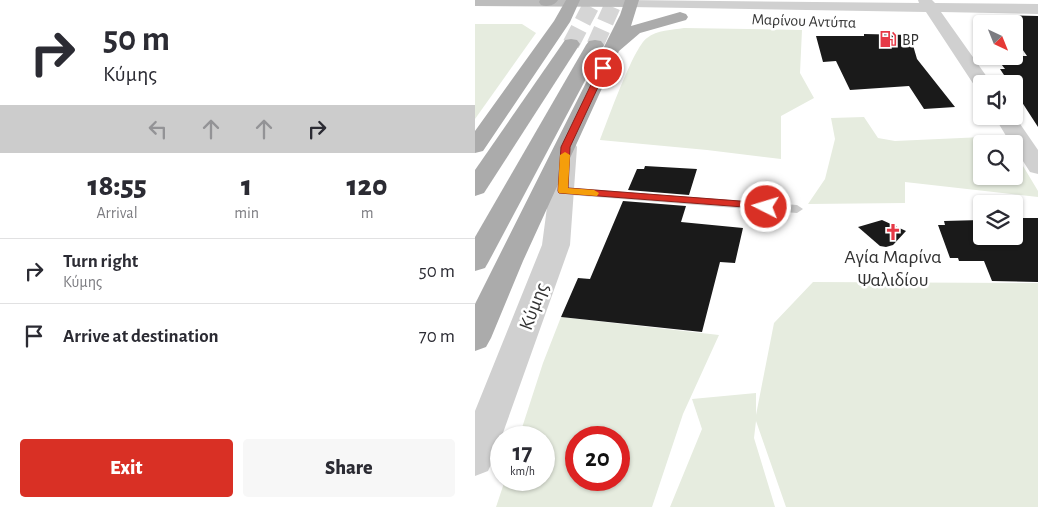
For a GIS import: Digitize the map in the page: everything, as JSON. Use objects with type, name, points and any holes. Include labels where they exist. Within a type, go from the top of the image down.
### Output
[{"type":"main road","points":[[475,2],[549,1],[570,5]]},
{"type":"main road","points":[[475,146],[561,22],[570,5]]},
{"type":"main road","points":[[475,12],[570,5],[630,6]]},
{"type":"main road","name":"Κύμης","points":[[475,261],[630,6]]},
{"type":"main road","points":[[603,48],[634,30],[680,17]]},
{"type":"main road","points":[[475,188],[571,44]]},
{"type":"main road","name":"Κύμης","points":[[475,338],[509,261],[566,147],[603,48]]},
{"type":"street","name":"Μαρίνου Αντύπα","points":[[630,6],[928,4],[1038,9]]},
{"type":"street","points":[[928,4],[977,75]]},
{"type":"street","name":"Μαρίνου Αντύπα","points":[[630,6],[680,17],[865,22]]},
{"type":"street","points":[[924,24],[962,24]]},
{"type":"street","points":[[1010,125],[1038,167]]},
{"type":"street","name":"Κύμης","points":[[475,458],[556,245],[566,147]]},
{"type":"lane","points":[[563,191],[797,209]]},
{"type":"shaded area","points":[[475,24],[522,24],[536,33],[475,119]]},
{"type":"shaded area","points":[[684,28],[802,30],[800,73],[814,98],[781,116],[781,159],[600,140],[628,69],[641,44],[655,33]]},
{"type":"shaded area","points":[[864,117],[878,138],[895,141],[973,137],[973,185],[1023,185],[1023,166],[1038,191],[1038,197],[905,182],[905,203],[808,204],[825,179],[835,139],[831,118]]},
{"type":"shaded area","points":[[813,282],[1038,283],[1038,507],[786,507],[756,421],[754,438],[775,507],[670,507],[702,429],[692,399],[756,393],[756,415],[774,323]]},
{"type":"shaded area","points":[[561,317],[719,335],[683,414],[652,507],[496,507],[501,491],[555,491],[555,426],[523,426],[543,363]]},
{"type":"building","points":[[1023,16],[1038,16],[1038,127],[1023,104],[1023,75],[1004,75],[1000,69],[1005,69],[1002,65],[1023,65],[1023,56],[1027,56],[1023,50]]},
{"type":"building","points":[[864,34],[910,35],[917,59],[955,107],[924,109],[909,86],[850,90],[836,61],[823,62],[816,36],[864,36]]},
{"type":"building","points":[[645,166],[697,169],[689,195],[628,190],[637,169],[644,169]]},
{"type":"building","points":[[623,201],[686,206],[681,222],[743,228],[735,263],[720,262],[702,332],[561,317],[578,278],[590,279]]},
{"type":"building","points":[[1023,218],[1038,218],[1038,282],[992,281],[984,261],[959,261],[958,258],[950,258],[938,225],[945,225],[944,221],[973,220],[973,245],[1023,245]]},
{"type":"building","name":"Αγία Μαρίνα Ψαλιδίου","points":[[882,220],[906,231],[893,245],[880,246],[858,227]]},
{"type":"tunnel","points":[[571,44],[594,0]]},
{"type":"tunnel","points":[[595,45],[615,0]]},
{"type":"slow traffic","points":[[565,155],[563,191],[594,193]]},
{"type":"place","name":"BP","points":[[888,39]]},
{"type":"place","name":"Αγία Μαρίνα Ψαλιδίου","points":[[893,232]]},
{"type":"route","points":[[603,68],[566,147],[563,191],[766,207]]}]
